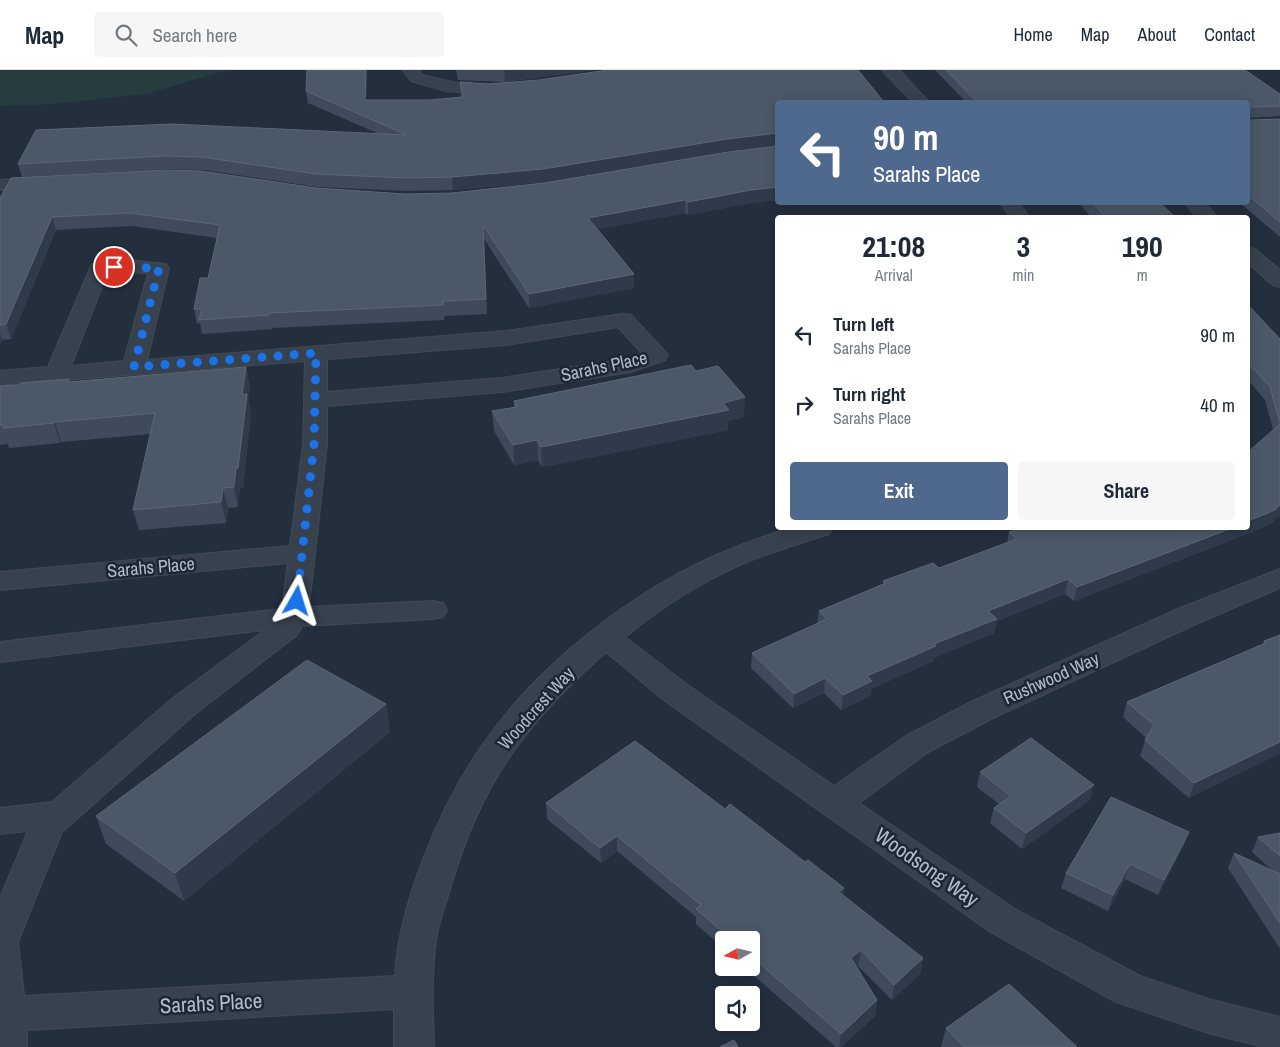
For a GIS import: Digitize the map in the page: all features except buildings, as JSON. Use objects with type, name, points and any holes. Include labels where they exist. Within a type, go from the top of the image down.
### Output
[{"type":"street","points":[[411,70],[416,78],[437,84],[479,90],[513,89]]},
{"type":"street","points":[[890,70],[918,100]]},
{"type":"street","points":[[0,185],[59,182]]},
{"type":"street","points":[[1010,205],[1019,215]]},
{"type":"street","points":[[1196,205],[1206,215]]},
{"type":"street","points":[[1250,255],[1280,281]]},
{"type":"street","points":[[57,373],[98,268],[129,266],[159,268],[134,367]]},
{"type":"street","name":"Sarahs Place","points":[[0,378],[506,338],[623,320],[657,355],[631,365],[502,385],[315,400]]},
{"type":"street","name":"Sarahs Place","points":[[316,353],[314,444],[297,601],[287,628],[184,706],[48,825],[0,943],[7,1031],[414,991]]},
{"type":"street","name":"Woodcrest Way","points":[[414,1047],[414,991],[418,940],[439,866],[474,787],[504,739],[550,687],[606,637],[656,601],[705,571],[755,549],[814,530]]},
{"type":"street","name":"Sarahs Place","points":[[0,581],[302,553]]},
{"type":"street","name":"Rushwood Way","points":[[835,802],[917,744],[984,708],[1188,616],[1280,578]]},
{"type":"street","points":[[0,652],[291,617],[433,610]]},
{"type":"street","name":"Woodsong Way","points":[[606,637],[676,692],[1002,920],[1128,989],[1205,1015],[1244,1036],[1280,1034]]},
{"type":"street","points":[[0,820],[60,814]]},
{"type":"green space","points":[[0,70],[227,70],[146,94],[53,104],[0,106]]},
{"type":"route","points":[[114,267],[159,268],[134,367],[316,353],[314,444],[297,601]]}]
